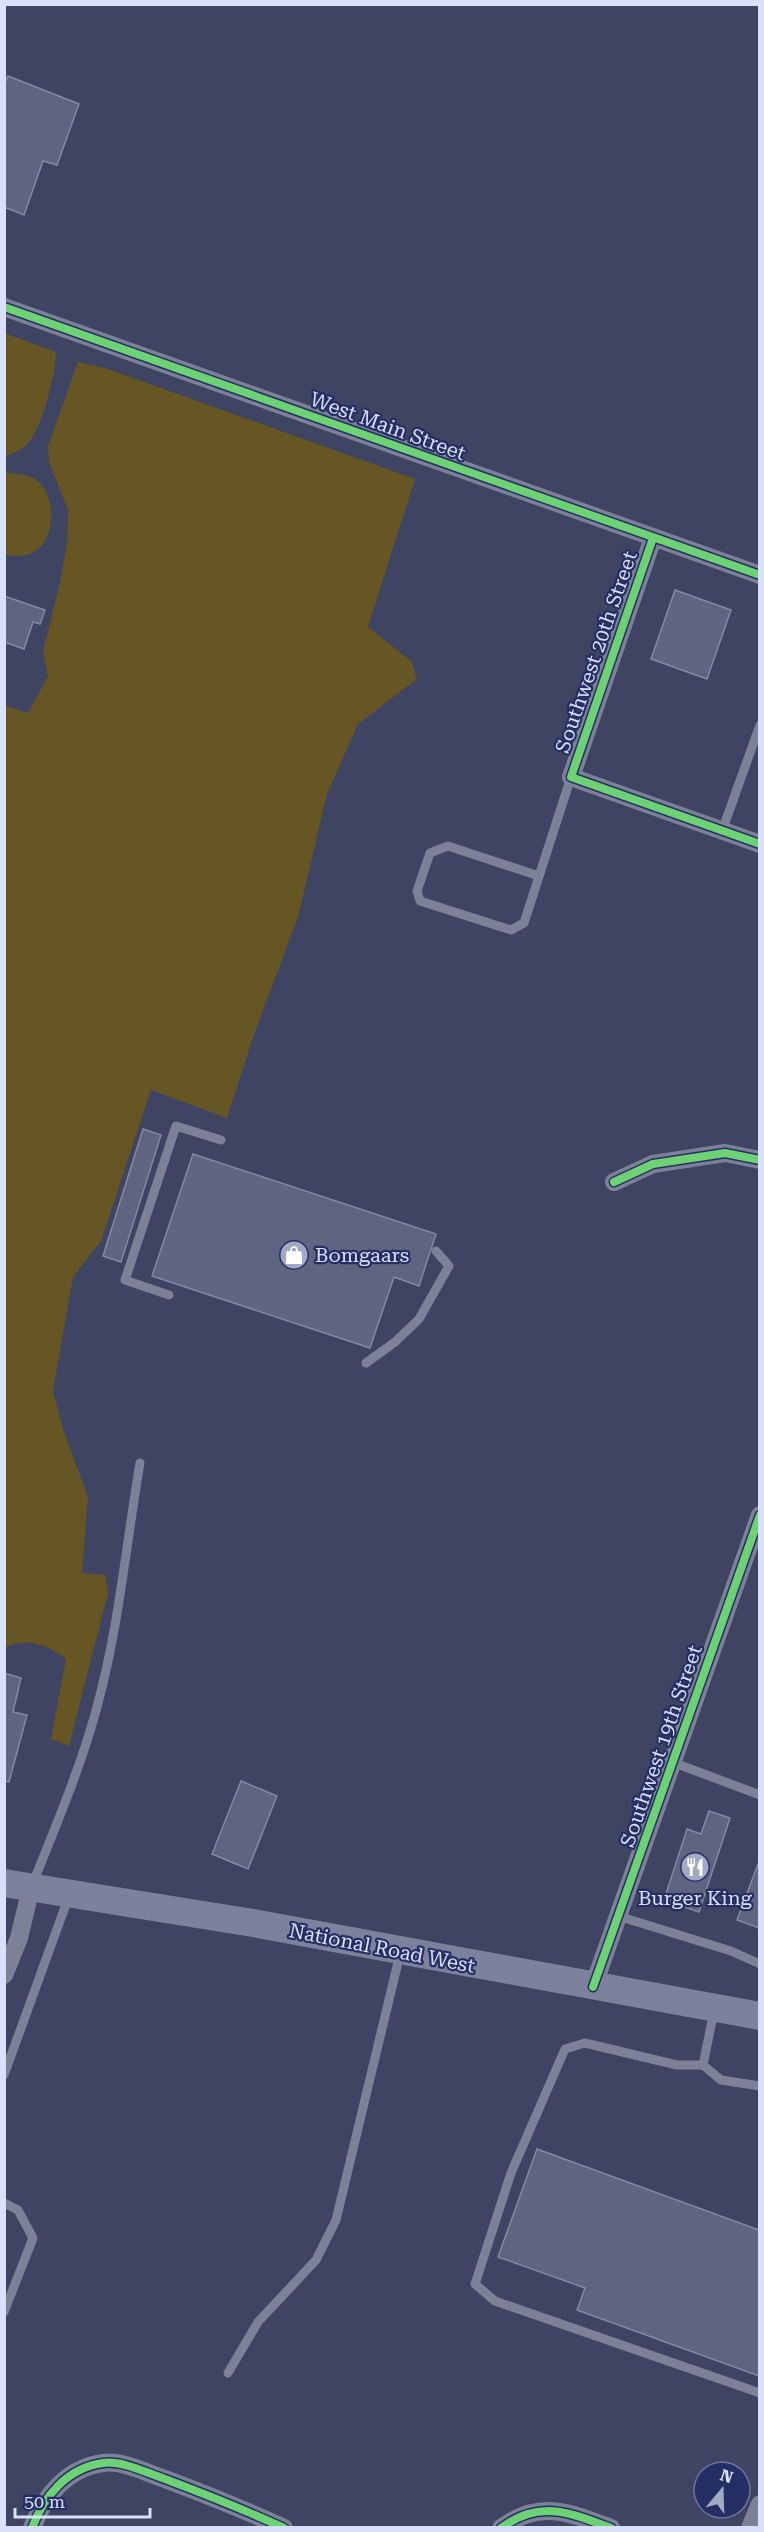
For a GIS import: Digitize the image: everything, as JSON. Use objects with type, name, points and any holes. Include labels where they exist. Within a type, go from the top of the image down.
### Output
[{"type":"main road","name":"National Road West","points":[[18,1885],[253,1923],[759,2016]]},
{"type":"street","name":"West Main Street","points":[[4,307],[759,575]]},
{"type":"street","name":"Southwest 20th Street","points":[[571,777],[653,537]]},
{"type":"street","points":[[571,777],[759,844]]},
{"type":"street","points":[[614,1182],[653,1164],[725,1154],[759,1160]]},
{"type":"street","name":"Southwest 19th Street","points":[[593,1987],[759,1519]]},
{"type":"street","points":[[4,1975],[19,1938],[18,1885]]},
{"type":"street","points":[[32,2528],[39,2510],[56,2486],[78,2471],[104,2463],[134,2468],[216,2498],[284,2528]]},
{"type":"street","points":[[750,2528],[759,2504]]},
{"type":"street","points":[[501,2528],[532,2512],[554,2510],[573,2513],[611,2528]]},
{"type":"lane","points":[[722,831],[759,724]]},
{"type":"lane","points":[[539,876],[448,846],[430,853],[417,891],[420,901],[511,930],[524,923],[571,777]]},
{"type":"lane","points":[[169,1295],[125,1280],[176,1126],[220,1140]]},
{"type":"lane","points":[[366,1363],[395,1342],[419,1319],[449,1266],[436,1251]]},
{"type":"lane","points":[[18,1885],[74,1781],[97,1706],[117,1618],[140,1463]]},
{"type":"lane","points":[[672,1762],[759,1795]]},
{"type":"lane","points":[[4,2075],[70,1894]]},
{"type":"lane","points":[[618,1916],[731,1951],[759,1964]]},
{"type":"lane","points":[[228,2373],[258,2322],[316,2259],[336,2220],[400,1951]]},
{"type":"lane","points":[[703,2065],[715,2009]]},
{"type":"lane","points":[[759,2086],[722,2080],[703,2065],[677,2065],[585,2043],[565,2049],[511,2173],[475,2284],[495,2301],[759,2393]]},
{"type":"lane","points":[[4,2203],[18,2210],[33,2238],[4,2312]]},
{"type":"shaded area","points":[[4,333],[56,352],[54,373],[39,425],[29,442],[5,457]]},
{"type":"shaded area","points":[[78,362],[105,368],[415,479],[368,627],[411,661],[417,679],[358,724],[327,794],[298,917],[253,1037],[227,1118],[151,1090],[101,1241],[73,1277],[53,1391],[64,1432],[88,1497],[82,1573],[105,1575],[108,1593],[69,1746],[51,1739],[66,1659],[36,1644],[12,1644],[5,1648],[4,705],[28,713],[48,676],[43,652],[60,583],[67,542],[68,510],[49,462],[48,446]]},
{"type":"shaded area","points":[[6,472],[33,478],[47,494],[51,516],[50,528],[40,547],[29,554],[5,555]]},
{"type":"building","points":[[8,76],[79,104],[57,165],[43,161],[24,215],[4,207],[4,85]]},
{"type":"building","points":[[675,590],[731,610],[707,679],[651,659]]},
{"type":"building","points":[[4,596],[45,610],[40,624],[33,622],[24,649],[4,642]]},
{"type":"building","points":[[143,1129],[161,1135],[121,1262],[103,1256]]},
{"type":"building","name":"Bomgaars","points":[[193,1154],[436,1234],[419,1286],[394,1277],[370,1348],[152,1276]]},
{"type":"building","points":[[4,1673],[21,1678],[13,1712],[27,1715],[9,1782],[4,1781]]},
{"type":"building","points":[[241,1781],[277,1796],[248,1869],[212,1854]]},
{"type":"building","name":"Burger King","points":[[709,1811],[730,1818],[699,1912],[664,1900],[687,1829],[701,1834]]},
{"type":"building","points":[[759,1864],[759,1928],[737,1920]]},
{"type":"building","points":[[537,2149],[759,2230],[759,2376],[577,2310],[585,2288],[498,2257]]},
{"type":"cycle path","points":[[4,307],[760,575]]},
{"type":"cycle path","points":[[653,538],[571,777],[760,844]]},
{"type":"cycle path","points":[[614,1182],[653,1164],[725,1153],[760,1160]]},
{"type":"cycle path","points":[[593,1987],[760,1515]]},
{"type":"cycle path","points":[[32,2528],[43,2505],[58,2485],[78,2471],[103,2463],[126,2465],[225,2502],[284,2528]]},
{"type":"cycle path","points":[[501,2528],[515,2519],[542,2511],[569,2514],[611,2528]]},
{"type":"place","name":"Bomgaars","points":[[294,1255]]},
{"type":"place","name":"Burger King","points":[[695,1867]]}]
